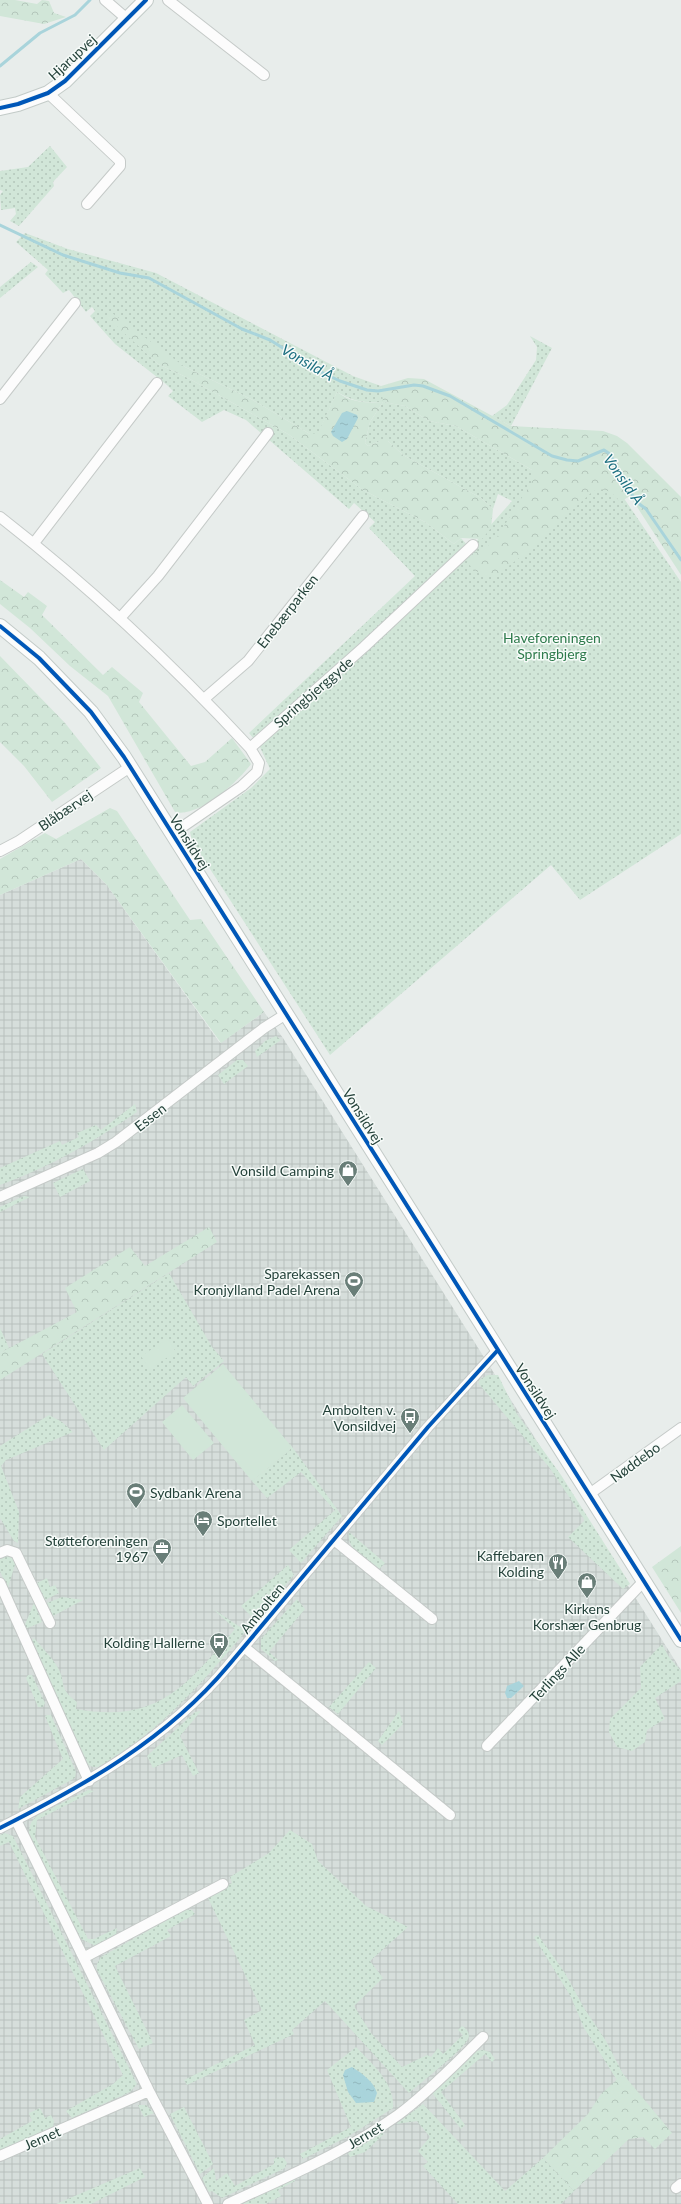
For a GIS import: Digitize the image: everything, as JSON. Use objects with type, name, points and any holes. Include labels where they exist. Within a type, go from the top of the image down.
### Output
[{"type":"main road","name":"Hjarupvej","points":[[0,108],[18,104],[48,93],[65,81],[146,0]]},
{"type":"main road","name":"Vonsildvej","points":[[0,626],[39,658],[91,712],[130,767],[642,1582],[681,1640]]},
{"type":"street","points":[[105,0],[127,19]]},
{"type":"street","points":[[168,0],[264,75]]},
{"type":"street","name":"Hjarupvej","points":[[48,93],[120,161],[120,166],[87,204]]},
{"type":"street","points":[[0,399],[76,303]]},
{"type":"street","points":[[34,543],[157,383]]},
{"type":"street","points":[[121,617],[158,576],[268,433]]},
{"type":"street","name":"Enebærparken","points":[[204,699],[248,661],[363,516]]},
{"type":"street","points":[[0,517],[34,543],[121,617],[204,699],[250,748],[259,763],[256,772],[242,786],[172,834]]},
{"type":"street","name":"Springbjerggyde","points":[[250,748],[364,647],[472,545]]},
{"type":"street","name":"Blåbærvej","points":[[0,851],[19,841],[130,767]]},
{"type":"street","name":"Essen","points":[[0,1197],[98,1153],[116,1142],[264,1028],[286,1014]]},
{"type":"street","name":"Ambolten","points":[[0,1828],[88,1781],[126,1758],[174,1722],[210,1686],[244,1647],[431,1423],[497,1351]]},
{"type":"street","name":"Nøddebo","points":[[588,1495],[681,1428]]},
{"type":"street","points":[[333,1539],[432,1619]]},
{"type":"street","points":[[0,1553],[7,1550],[16,1553],[50,1623]]},
{"type":"street","name":"Terlings Alle","points":[[487,1746],[642,1582]]},
{"type":"street","points":[[0,1583],[88,1781]]},
{"type":"street","name":"Ambolten","points":[[244,1647],[450,1815]]},
{"type":"street","points":[[16,1820],[85,1957],[149,2091],[208,2204]]},
{"type":"street","points":[[85,1957],[223,1884]]},
{"type":"street","name":"Jernet","points":[[228,2204],[330,2156],[367,2135],[399,2114],[483,2037]]},
{"type":"street","name":"Jernet","points":[[0,2156],[149,2091]]},
{"type":"shaded area","points":[[81,859],[106,884],[220,1043],[264,1012],[283,1038],[681,1670],[681,2204],[0,2204],[0,895]]},
{"type":"green space","points":[[0,0],[15,0],[37,4],[42,0],[49,1],[54,13],[66,17],[44,24],[0,16]]},
{"type":"green space","points":[[50,146],[67,167],[53,182],[54,186],[19,226],[10,221],[16,214],[15,208],[1,210],[0,195],[3,191],[0,190],[0,171],[28,167]]},
{"type":"green space","name":"Haveforeningen Springbjerg","points":[[25,233],[68,249],[156,273],[353,376],[381,386],[384,402],[405,406],[429,421],[456,426],[532,470],[556,462],[623,497],[681,582],[681,834],[580,900],[551,865],[330,1055],[192,841],[190,832],[251,788],[270,769],[259,745],[249,733],[415,576],[369,528],[375,522],[354,503],[349,509],[246,420],[224,410],[202,422],[168,396],[173,391],[115,344],[90,316],[95,311],[92,307],[86,312],[69,290],[63,293],[45,274],[48,270],[16,242]],"holes":[[[108,317],[185,367],[251,399],[310,434],[318,434],[337,392],[359,401],[383,402],[370,422],[365,443],[368,446],[380,441],[388,441],[403,455],[481,498],[493,509],[498,494],[512,501],[473,545],[467,545],[461,538],[454,544],[425,522],[363,490],[288,434],[188,378],[158,364]]]},
{"type":"green space","points":[[31,262],[38,267],[0,298],[0,287]]},
{"type":"green space","points":[[112,313],[185,367],[251,399],[310,434],[318,433],[337,392],[359,402],[383,402],[370,422],[365,443],[368,446],[380,441],[388,441],[403,455],[481,498],[493,509],[491,528],[482,539],[461,538],[454,544],[425,522],[363,490],[288,434],[188,378],[158,364],[108,318]]},
{"type":"green space","points":[[530,336],[552,348],[511,426],[492,416],[507,405],[536,360],[537,347]]},
{"type":"green space","points":[[408,378],[424,379],[511,426],[603,431],[617,436],[627,443],[681,497],[681,575],[630,496],[620,502],[614,495],[604,490],[592,492],[523,555],[494,577],[486,576],[472,569],[467,560],[474,552],[484,550],[497,537],[533,480],[532,470],[456,426],[429,421],[405,406],[383,402],[381,386]]},
{"type":"green space","points":[[0,580],[24,597],[28,592],[47,606],[42,615],[103,675],[112,667],[143,693],[139,702],[191,766],[205,762],[232,738],[251,764],[227,789],[206,804],[195,810],[175,812],[108,696],[70,666],[30,628],[0,604]]},
{"type":"green space","points":[[0,656],[65,723],[101,768],[52,802],[24,766],[0,742]]},
{"type":"green space","points":[[110,808],[117,811],[190,920],[201,919],[264,1012],[221,1043],[106,884],[81,859],[0,895],[0,859],[45,833],[56,839]]},
{"type":"green space","points":[[276,1036],[281,1040],[257,1057],[255,1051],[265,1041]]},
{"type":"green space","points":[[237,1060],[243,1060],[248,1066],[224,1084],[218,1075]]},
{"type":"green space","points":[[135,1104],[137,1112],[88,1144],[54,1162],[0,1185],[0,1168],[60,1141],[62,1145],[79,1137],[77,1133],[96,1125],[101,1130]]},
{"type":"green space","points":[[83,1169],[90,1181],[60,1197],[53,1183]]},
{"type":"green space","points":[[24,1196],[30,1197],[0,1212],[0,1207]]},
{"type":"green space","points":[[209,1227],[217,1242],[0,1380],[0,1353],[77,1312],[65,1288],[130,1247],[145,1266]]},
{"type":"green space","points":[[169,1273],[212,1347],[224,1361],[193,1386],[186,1377],[104,1450],[42,1354]]},
{"type":"green space","points":[[0,1328],[9,1348],[0,1353]]},
{"type":"green space","points":[[168,1339],[176,1352],[149,1369],[141,1356]]},
{"type":"green space","points":[[223,1364],[291,1446],[289,1451],[252,1481],[183,1398]]},
{"type":"green space","points":[[488,1375],[498,1375],[517,1414],[561,1475],[630,1584],[623,1589],[568,1537],[584,1521],[584,1519],[549,1467],[479,1384],[479,1380]]},
{"type":"green space","points":[[182,1405],[214,1443],[193,1460],[162,1422]]},
{"type":"green space","points":[[49,1415],[62,1422],[73,1432],[6,1460],[1,1466],[19,1512],[18,1543],[14,1541],[0,1518],[0,1446]]},
{"type":"green space","points":[[290,1444],[342,1516],[301,1563],[289,1550],[334,1511],[336,1512],[301,1472],[267,1498],[252,1481],[290,1450]]},
{"type":"green space","points":[[349,1532],[385,1563],[379,1569],[358,1554],[351,1544]]},
{"type":"green space","points":[[681,1546],[681,1613],[652,1567]]},
{"type":"green space","points":[[3,1554],[16,1561],[8,1588],[0,1571],[0,1555]]},
{"type":"green space","points":[[288,1565],[294,1575],[256,1618],[251,1616],[241,1606]]},
{"type":"green space","points":[[47,1578],[50,1587],[55,1585],[59,1593],[45,1600],[37,1583]]},
{"type":"green space","points":[[62,1597],[83,1600],[53,1616],[47,1603]]},
{"type":"green space","points":[[297,1599],[305,1609],[269,1652],[278,1660],[275,1661],[261,1649],[261,1639]]},
{"type":"green space","points":[[34,1603],[42,1622],[25,1629],[24,1627]]},
{"type":"green space","points":[[213,1609],[246,1631],[201,1683],[151,1730],[100,1766],[93,1767],[85,1762],[32,1641],[34,1638],[56,1664],[61,1673],[67,1693],[77,1702],[76,1709],[104,1712],[129,1711],[149,1705],[168,1696],[185,1683],[201,1668],[235,1629]]},
{"type":"green space","points":[[662,1644],[669,1657],[681,1671],[681,1681],[655,1698],[665,1719],[647,1730],[645,1742],[632,1751],[617,1747],[609,1732],[610,1719],[641,1688],[640,1667]]},
{"type":"green space","points":[[369,1662],[376,1668],[338,1714],[329,1707]]},
{"type":"green space","points":[[28,1675],[32,1675],[45,1703],[43,1707],[38,1707],[26,1678]]},
{"type":"green space","points":[[201,1711],[180,1736],[199,1773],[193,1776],[182,1755],[153,1768],[147,1756],[195,1712]]},
{"type":"green space","points":[[399,1711],[403,1724],[382,1745],[378,1741]]},
{"type":"green space","points":[[51,1715],[76,1772],[75,1778],[18,1809],[20,1797],[63,1759],[45,1716]]},
{"type":"green space","points":[[88,1790],[94,1791],[37,1820],[35,1837],[88,1939],[94,1939],[117,1928],[116,1935],[96,1946],[81,1939],[29,1836],[30,1824],[38,1815]]},
{"type":"green space","points":[[290,1830],[312,1844],[318,1861],[366,1906],[408,1927],[370,1961],[383,1978],[354,2006],[371,2033],[402,2067],[427,2055],[431,2057],[438,2048],[443,2054],[463,2035],[458,2030],[462,2026],[468,2033],[468,2039],[458,2051],[409,2093],[325,2001],[292,2030],[294,2034],[187,2085],[184,2080],[255,2045],[244,2020],[262,2010],[208,1898],[232,1883],[230,1877],[269,1853]]},
{"type":"green space","points":[[5,1833],[13,1836],[137,2084],[130,2092],[72,2118],[66,2111],[113,2084],[123,2075],[9,1842],[0,1846],[0,1835]]},
{"type":"green space","points":[[185,1910],[192,1910],[195,1914],[167,1930],[171,1936],[115,1966],[153,2043],[139,2049],[97,1970],[97,1964],[101,1957]]},
{"type":"green space","points":[[538,1935],[565,1973],[584,2008],[606,2041],[623,2074],[617,2080],[584,2028],[571,1997],[534,1937]]},
{"type":"green space","points":[[356,2047],[381,2074],[386,2082],[393,2099],[393,2108],[349,2136],[303,2159],[300,2154],[351,2127],[327,2070]]},
{"type":"green space","points":[[483,2050],[490,2052],[495,2059],[492,2062],[485,2054],[441,2092],[465,2125],[461,2129],[432,2091],[476,2051]]},
{"type":"green space","points":[[623,2074],[672,2133],[655,2149],[643,2137],[629,2139],[574,2191],[543,2158],[588,2114],[601,2094]]},
{"type":"green space","points":[[423,2104],[505,2191],[543,2158],[574,2191],[561,2204],[458,2204],[423,2166],[428,2162],[418,2151],[430,2137],[417,2121],[396,2124]]},
{"type":"green space","points":[[138,2105],[146,2105],[154,2113],[144,2117]]},
{"type":"green space","points":[[184,2107],[213,2164],[200,2174],[170,2114]]},
{"type":"green space","points":[[40,2108],[45,2118],[51,2115],[54,2121],[53,2127],[0,2150],[0,2139],[32,2121],[29,2113]]},
{"type":"green space","points":[[381,2132],[384,2134],[365,2152],[350,2157],[348,2153]]},
{"type":"green space","points":[[278,2157],[284,2158],[287,2163],[285,2168],[222,2198],[212,2191],[209,2192],[202,2178],[214,2168],[216,2181],[227,2173],[235,2186],[274,2164],[274,2159]]},
{"type":"green space","points":[[140,2168],[145,2177],[91,2204],[56,2204]]},
{"type":"green space","points":[[294,2178],[295,2181],[278,2190],[281,2196],[266,2204],[242,2204]]},
{"type":"water","points":[[347,411],[357,415],[358,418],[347,439],[342,442],[333,436],[331,432],[342,413]]},
{"type":"water","points":[[519,1681],[524,1686],[511,1698],[507,1698],[505,1693],[507,1686]]},
{"type":"water","points":[[352,2067],[364,2075],[373,2085],[377,2093],[374,2102],[356,2103],[348,2092],[343,2075],[345,2070]]},
{"type":"waterway","name":"Vonsild Å","points":[[0,66],[40,33],[75,15],[90,0]]},
{"type":"waterway","name":"Vonsild Å","points":[[0,225],[63,255],[120,273],[149,278],[242,329],[270,340],[323,373],[340,381],[367,390],[378,391],[414,385],[423,386],[450,396],[552,456],[567,460],[578,461],[604,450],[610,454],[628,489],[638,503],[646,509],[681,560]]},
{"type":"cycle path","points":[[0,108],[18,104],[48,93],[65,81],[146,0]]},
{"type":"cycle path","points":[[0,626],[39,658],[91,712],[124,757],[681,1640]]},
{"type":"cycle path","points":[[0,1828],[63,1795],[123,1759],[178,1716],[204,1692],[228,1666],[428,1427],[497,1351]]},
{"type":"place","name":"Vonsild Camping","points":[[348,1187]]},
{"type":"place","name":"Sparekassen Kronjylland Padel Arena","points":[[354,1298]]},
{"type":"place","name":"Ambolten v. Vonsildvej","points":[[410,1434]]},
{"type":"place","name":"Sydbank Arena","points":[[136,1509]]},
{"type":"place","name":"Sportellet","points":[[203,1537]]},
{"type":"place","name":"Støtteforeningen 1967","points":[[162,1565]]},
{"type":"place","name":"Kaffebaren Kolding","points":[[558,1580]]},
{"type":"place","name":"Kirkens Korshær Genbrug","points":[[587,1599]]},
{"type":"place","name":"Kolding Hallerne","points":[[219,1659]]}]
